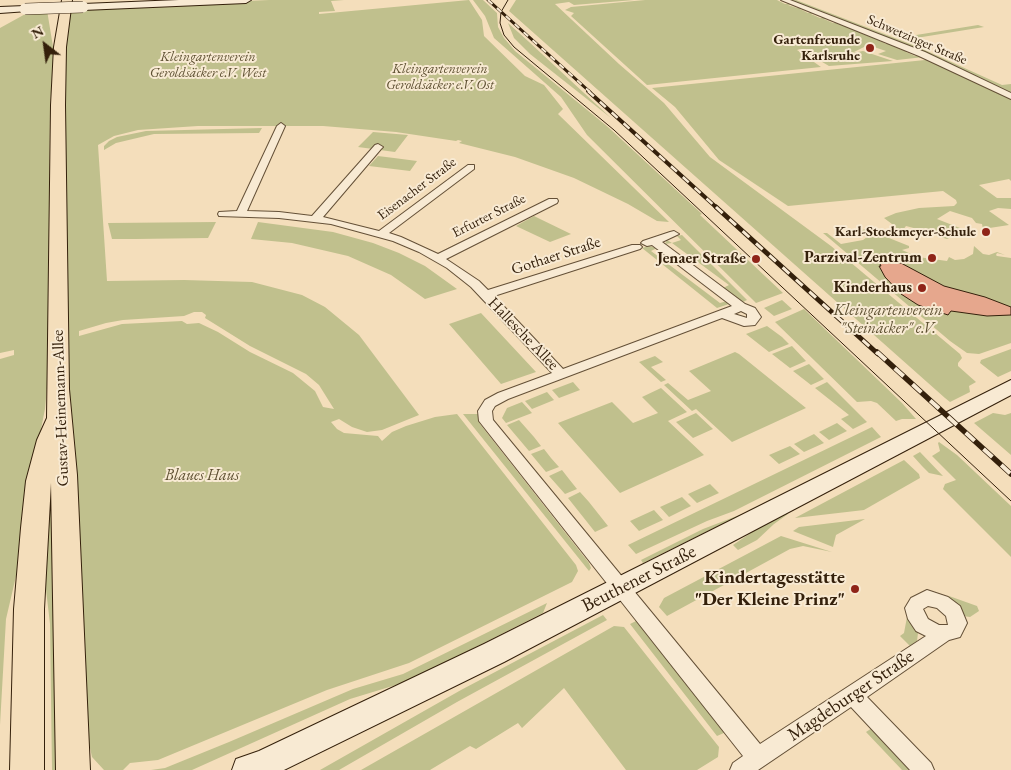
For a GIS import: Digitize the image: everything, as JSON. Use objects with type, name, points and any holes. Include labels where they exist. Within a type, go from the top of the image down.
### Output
[{"type":"main road","name":"Gustav-Heinemann-Allee","points":[[52,0],[52,20],[60,46]]},
{"type":"main road","name":"Gustav-Heinemann-Allee","points":[[67,0],[60,46],[58,105],[58,419],[62,436],[78,766]]},
{"type":"main road","points":[[0,10],[246,0]]},
{"type":"main road","name":"Beuthener Straße","points":[[256,768],[494,653],[1011,387]]},
{"type":"main road","points":[[22,760],[34,528],[39,482],[49,440],[58,419]]},
{"type":"street","name":"Schwetzinger Straße","points":[[784,0],[932,58],[1011,96]]},
{"type":"street","points":[[241,214],[281,126]]},
{"type":"street","points":[[315,219],[378,147]]},
{"type":"street","name":"Eisenacher Straße","points":[[381,234],[471,166]]},
{"type":"street","name":"Erfurter Straße","points":[[439,258],[553,201]]},
{"type":"street","name":"Hallesche Allee","points":[[223,214],[315,219],[347,224],[410,244],[439,258],[463,274],[561,374],[490,403],[485,410],[486,421],[619,588]]},
{"type":"street","name":"Gothaer Straße","points":[[486,296],[674,234]]},
{"type":"street","points":[[645,244],[755,317],[748,322],[740,322],[722,314]]},
{"type":"street","points":[[561,374],[741,307]]},
{"type":"street","points":[[619,588],[758,758]]},
{"type":"street","name":"Magdeburger Straße","points":[[740,770],[944,634]]},
{"type":"street","points":[[852,695],[924,770]]},
{"type":"green space","points":[[269,0],[344,0],[331,1],[335,11],[319,12],[319,14],[469,0],[482,20],[484,36],[525,76],[544,85],[563,109],[558,114],[669,222],[657,221],[628,204],[574,178],[515,157],[459,143],[462,141],[458,140],[396,132],[323,126],[198,126],[138,130],[114,136],[98,145],[107,281],[184,280],[252,282],[302,295],[325,307],[359,335],[419,415],[382,430],[367,432],[352,427],[339,419],[331,422],[337,429],[344,433],[378,436],[382,441],[392,432],[406,426],[435,417],[457,414],[576,565],[578,571],[572,582],[409,663],[327,690],[158,760],[130,763],[123,770],[104,770],[92,757],[86,729],[67,340],[64,69],[69,9]],"holes":[[[194,312],[202,312],[206,315],[205,318],[250,346],[306,374],[319,385],[334,409],[323,407],[315,391],[293,373],[250,352],[218,332],[199,323],[187,324],[182,321],[122,324],[79,336],[79,331],[106,323],[184,316]]]},
{"type":"green space","points":[[473,0],[483,0],[497,13],[498,27],[515,51],[608,127],[702,214],[700,215],[783,293],[756,303],[587,135],[561,97],[494,38],[485,16]]},
{"type":"green space","name":"Kleingartenverein \"Steinäcker\" e.V.","points":[[516,0],[634,0],[574,5],[569,2],[555,4],[664,103],[710,157],[831,246],[960,354],[962,358],[958,366],[976,382],[969,386],[970,392],[950,402],[945,398],[509,11]]},
{"type":"green space","points":[[645,0],[777,0],[797,8],[802,8],[800,9],[808,13],[814,13],[811,14],[820,18],[827,18],[824,19],[833,23],[841,23],[838,24],[865,33],[863,34],[873,38],[879,38],[876,39],[886,44],[894,44],[891,45],[910,51],[906,52],[915,56],[924,57],[897,60],[878,54],[886,51],[868,45],[852,53],[863,51],[893,61],[829,66],[800,49],[797,50],[821,67],[647,85],[571,16],[574,13],[565,10],[571,7]]},
{"type":"green space","points":[[789,0],[796,0],[918,47],[1002,85],[1011,84],[1011,93],[926,53]]},
{"type":"green space","points":[[47,10],[54,53],[50,106],[48,377],[45,409],[24,515],[17,572],[6,619],[0,725],[0,359],[14,355],[14,350],[0,353],[0,28],[29,12]]},
{"type":"green space","points":[[508,23],[611,118],[530,54],[514,38]]},
{"type":"green space","points":[[978,25],[984,27],[916,38],[910,36]]},
{"type":"green space","points":[[932,60],[1011,98],[1011,181],[1009,179],[979,185],[997,198],[1011,198],[1011,209],[998,208],[989,211],[1009,225],[983,229],[982,224],[976,223],[972,218],[950,211],[937,219],[965,230],[947,239],[906,226],[903,230],[904,233],[893,234],[889,238],[909,246],[909,248],[902,250],[918,257],[947,261],[949,257],[955,260],[964,259],[973,254],[974,246],[983,254],[989,255],[997,252],[1005,255],[997,253],[997,256],[1011,258],[1011,343],[979,354],[967,353],[950,341],[823,233],[827,233],[841,244],[863,240],[867,237],[860,231],[865,229],[869,232],[878,232],[896,227],[884,218],[896,213],[919,208],[954,206],[957,203],[956,200],[943,191],[788,206],[719,160],[675,107],[652,88]]},
{"type":"green space","points":[[262,128],[259,133],[154,134],[116,143],[104,150],[104,146],[109,141],[117,137],[146,131]]},
{"type":"green space","points":[[373,132],[408,135],[395,152],[380,150],[382,146],[376,146],[373,149],[358,147]]},
{"type":"green space","points":[[378,156],[417,161],[410,171],[369,166]]},
{"type":"green space","points":[[534,216],[571,234],[550,242],[516,226]]},
{"type":"green space","points":[[216,222],[208,238],[136,239],[112,239],[108,223]]},
{"type":"green space","points":[[258,222],[333,232],[373,243],[425,266],[457,289],[425,299],[391,275],[348,256],[292,243],[251,239]]},
{"type":"green space","points":[[682,235],[747,300],[743,302],[723,288],[729,285],[672,243],[681,240],[677,236]]},
{"type":"green space","points":[[649,246],[657,248],[651,251],[720,303],[727,301],[729,304],[717,308],[642,248]]},
{"type":"green space","points":[[782,300],[792,309],[774,316],[764,308]]},
{"type":"green space","points":[[804,309],[902,403],[916,419],[896,421],[877,403],[871,401],[857,402],[775,322]]},
{"type":"green space","points":[[481,313],[536,372],[501,384],[449,324]]},
{"type":"green space","points":[[767,326],[789,344],[769,352],[746,334]]},
{"type":"green space","points":[[792,346],[806,361],[790,368],[772,354]]},
{"type":"green space","points":[[1011,349],[1011,371],[998,377],[980,363],[981,360]]},
{"type":"green space","points":[[735,352],[806,408],[732,442],[696,409],[692,411],[664,385],[668,383],[688,400],[711,391],[689,371]]},
{"type":"green space","points":[[655,356],[663,362],[651,367],[666,380],[661,382],[639,362]]},
{"type":"green space","points":[[809,364],[824,379],[811,385],[793,371]]},
{"type":"green space","points":[[573,382],[580,390],[559,398],[552,390]]},
{"type":"green space","points":[[827,382],[867,422],[853,429],[841,419],[849,415],[815,388]]},
{"type":"green space","points":[[661,388],[687,412],[668,421],[704,455],[620,493],[558,423],[612,402],[633,423],[658,413],[642,397]]},
{"type":"green space","points":[[547,392],[554,400],[532,409],[525,401]]},
{"type":"green space","points":[[522,402],[532,413],[506,423],[502,418],[507,408]]},
{"type":"green space","points":[[696,413],[713,429],[693,438],[676,422]]},
{"type":"green space","points":[[993,413],[1005,415],[1011,413],[1011,455],[974,423]]},
{"type":"green space","points":[[463,414],[478,414],[480,424],[589,563],[591,568],[589,571]]},
{"type":"green space","points":[[519,420],[541,446],[529,451],[507,425]]},
{"type":"green space","points":[[837,423],[847,431],[829,440],[819,432]]},
{"type":"green space","points":[[872,427],[881,437],[734,511],[707,521],[636,554],[628,545]]},
{"type":"green space","points":[[814,434],[824,443],[804,452],[794,444]]},
{"type":"green space","points":[[939,442],[957,455],[1011,506],[1011,557],[943,489],[945,484],[956,480],[932,456],[940,451]]},
{"type":"green space","points":[[790,446],[800,454],[779,464],[769,455]]},
{"type":"green space","points":[[544,449],[559,467],[546,472],[531,454]]},
{"type":"green space","points":[[920,452],[943,476],[929,473],[922,466],[913,456]]},
{"type":"green space","points":[[53,460],[58,770],[52,770],[50,624],[43,564]]},
{"type":"green space","points":[[904,460],[919,474],[920,478],[864,510],[795,518]]},
{"type":"green space","points":[[562,470],[577,489],[565,494],[549,476]]},
{"type":"green space","points":[[710,484],[719,493],[697,503],[688,494]]},
{"type":"green space","points":[[580,492],[608,526],[595,532],[568,498]]},
{"type":"green space","points":[[682,497],[691,506],[669,517],[660,507]]},
{"type":"green space","points":[[771,499],[774,501],[643,563],[641,560],[703,529],[750,511]]},
{"type":"green space","points":[[654,510],[663,520],[639,531],[630,521]]},
{"type":"green space","points":[[787,513],[757,540],[738,550],[733,545],[761,526]]},
{"type":"green space","points":[[865,519],[836,535],[833,547],[793,531],[799,527]]},
{"type":"green space","points":[[781,536],[832,552],[803,546],[790,549],[667,616],[659,607],[664,598]]},
{"type":"green space","points":[[949,596],[977,606],[979,611],[970,617],[963,616],[948,598]]},
{"type":"green space","points":[[547,603],[543,613],[409,681],[350,699],[192,770],[151,770],[165,768],[353,689],[403,674]]},
{"type":"green space","points":[[603,615],[607,620],[457,702],[339,770],[320,770],[461,690]]},
{"type":"green space","points":[[907,617],[911,619],[918,633],[917,641],[910,646],[900,636],[904,633]]},
{"type":"green space","points":[[636,621],[726,732],[717,736],[630,624]]},
{"type":"green space","points":[[614,626],[624,627],[719,747],[718,757],[697,770],[626,770],[564,688],[522,728],[518,723],[476,749],[470,746],[430,770],[361,770]]},
{"type":"green space","points":[[872,728],[912,770],[902,770],[866,732]]},
{"type":"building","name":"Kinderhaus","points":[[889,259],[896,263],[901,263],[944,286],[985,297],[1011,307],[1011,315],[987,316],[951,311],[948,315],[918,305],[901,294],[885,277],[879,262]]},
{"type":"tram line","points":[[508,0],[501,12],[500,23],[504,35],[514,47],[614,130],[1011,501]]},
{"type":"railway","points":[[488,0],[590,92]]},
{"type":"railway","points":[[588,91],[717,208]]},
{"type":"railway","points":[[716,207],[878,354]]},
{"type":"railway","points":[[877,352],[1011,474]]},
{"type":"place","name":"Gartenfreunde Karlsruhe","points":[[870,48]]},
{"type":"place","name":"Karl-Stockmeyer-Schule","points":[[986,232]]},
{"type":"place","name":"Parzival-Zentrum","points":[[932,258]]},
{"type":"place","name":"Jenaer Straße","points":[[756,259]]},
{"type":"place","name":"Kinderhaus","points":[[922,288]]},
{"type":"place","name":"Kindertagesstätte \"Der Kleine Prinz\"","points":[[855,589]]},
{"type":"park label","name":"Kleingartenverein Geroldsäcker e.V. West","points":[[208,66]]},
{"type":"park label","name":"Kleingartenverein Geroldsäcker e.V. Ost","points":[[440,78]]},
{"type":"park label","name":"Blaues Haus","points":[[202,476]]}]
